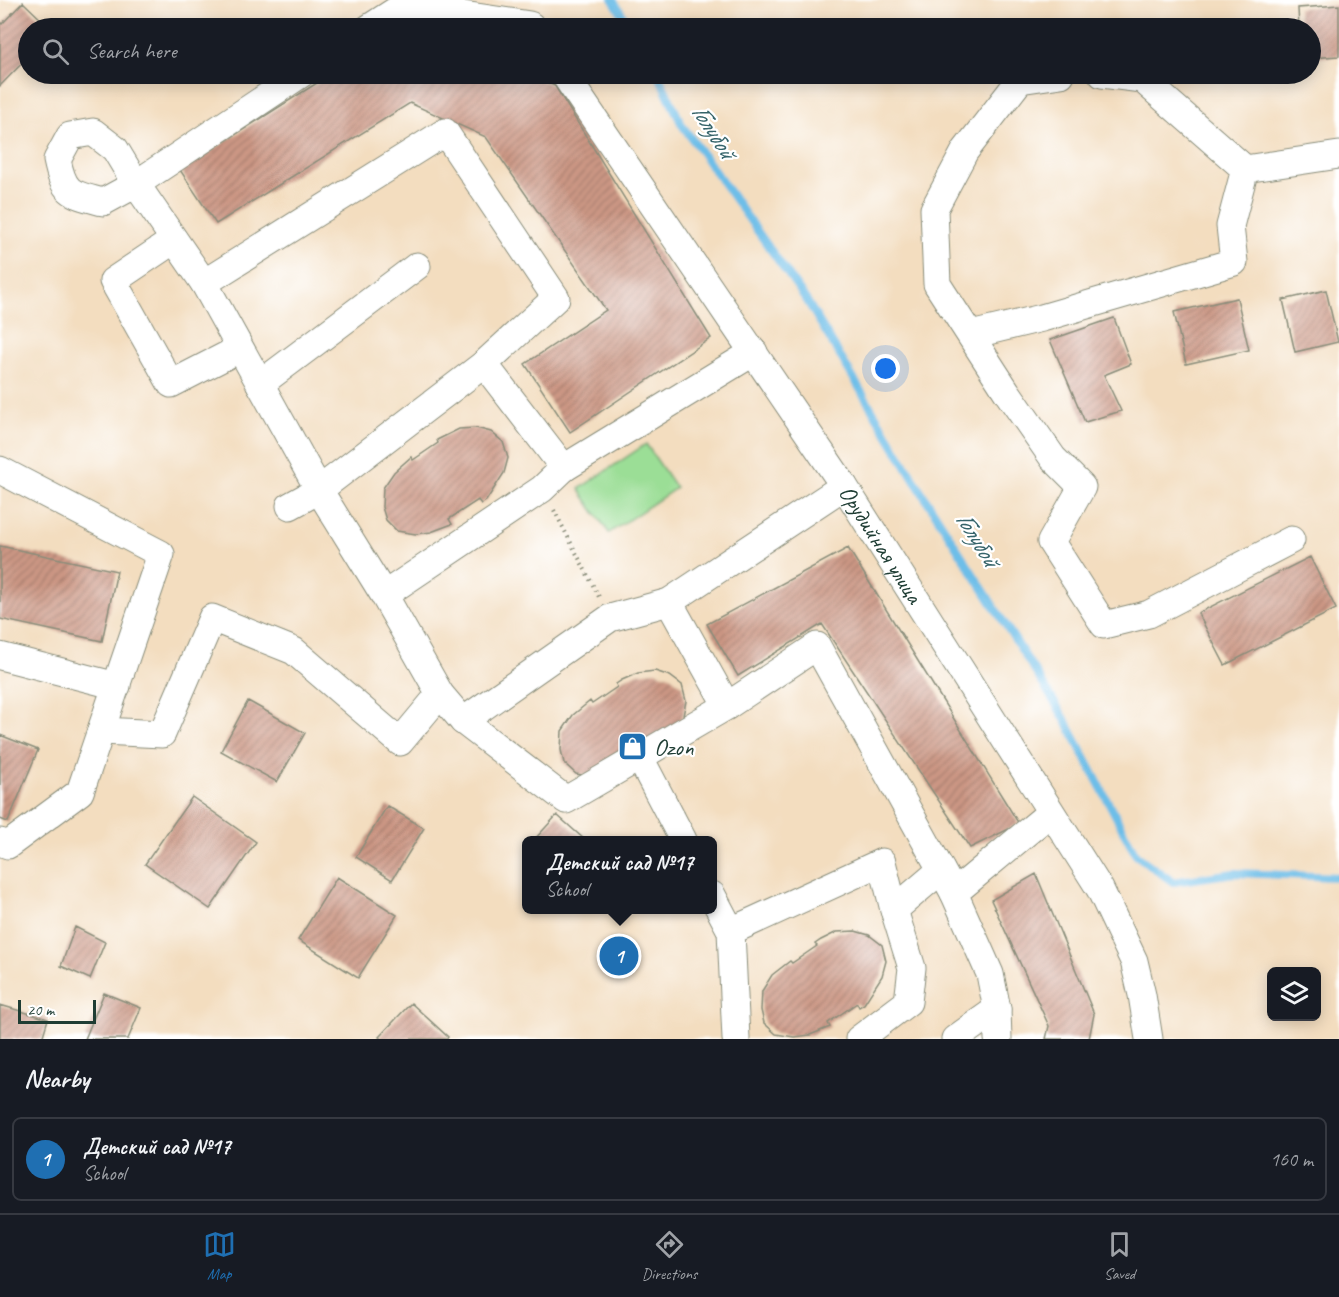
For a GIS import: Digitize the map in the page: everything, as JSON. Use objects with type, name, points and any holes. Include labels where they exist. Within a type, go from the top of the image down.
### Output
[{"type":"street","points":[[381,18],[400,3],[489,18]]},
{"type":"street","points":[[287,84],[136,184],[204,283],[319,490],[384,595],[440,693],[463,721],[566,800],[728,706],[817,646],[954,893],[990,974],[997,1009],[998,1039]]},
{"type":"street","name":"Орудийная улица","points":[[571,84],[844,486],[1100,889],[1134,961],[1149,1039]]},
{"type":"street","points":[[1017,84],[965,151],[934,209],[937,284],[1006,392],[1053,458],[1082,488],[1052,542],[1104,625],[1149,614],[1291,540]]},
{"type":"street","points":[[1148,84],[1245,170]]},
{"type":"street","points":[[204,283],[445,132],[556,298],[484,364],[319,490],[290,506]]},
{"type":"street","points":[[1245,170],[1339,155]]},
{"type":"street","points":[[971,335],[1042,318],[1234,262],[1230,226],[1245,170]]},
{"type":"street","points":[[174,240],[113,281],[171,384],[239,349]]},
{"type":"street","points":[[260,384],[417,266]]},
{"type":"street","points":[[384,595],[542,489],[564,468],[754,352]]},
{"type":"street","points":[[484,364],[564,468]]},
{"type":"street","points":[[0,470],[161,554],[80,792],[8,845],[0,842]]},
{"type":"street","points":[[463,721],[610,618],[669,602],[844,486]]},
{"type":"street","points":[[669,602],[728,706]]},
{"type":"street","points":[[102,731],[162,734],[212,618],[294,651],[400,742],[440,693]]},
{"type":"street","points":[[0,656],[117,686]]},
{"type":"street","points":[[639,756],[681,836]]},
{"type":"street","points":[[954,893],[1050,813]]},
{"type":"street","points":[[731,931],[882,862],[912,968],[908,1002],[859,1039]]},
{"type":"street","points":[[894,910],[941,870]]},
{"type":"street","points":[[717,904],[731,931],[736,1039]]},
{"type":"street","points":[[955,1039],[997,1009]]},
{"type":"path","points":[[542,489],[610,618]]},
{"type":"green space","points":[[646,444],[676,488],[609,533],[579,489]]},
{"type":"building","points":[[23,2],[40,18],[18,18],[18,67],[0,86],[0,22],[2,24]]},
{"type":"building","points":[[1339,5],[1339,56],[1321,57],[1321,18],[1298,18],[1298,8]]},
{"type":"building","points":[[315,84],[550,84],[555,86],[711,338],[570,432],[525,364],[606,310],[486,137],[410,103],[216,224],[180,170]]},
{"type":"building","points":[[1326,290],[1338,342],[1295,352],[1283,300]]},
{"type":"building","points":[[1237,298],[1249,350],[1186,364],[1174,312]]},
{"type":"building","points":[[1114,318],[1131,364],[1104,375],[1121,411],[1085,422],[1050,340]]},
{"type":"building","points":[[476,428],[491,432],[503,442],[508,458],[504,473],[486,501],[481,504],[478,500],[449,519],[452,524],[431,532],[416,534],[397,531],[386,520],[382,507],[383,488],[394,472],[411,457],[413,460],[438,443],[437,440],[459,429]]},
{"type":"building","points":[[0,546],[117,571],[102,641],[0,619]]},
{"type":"building","points":[[848,548],[1019,824],[970,848],[822,624],[738,676],[707,624]]},
{"type":"building","points":[[1310,557],[1336,609],[1225,665],[1198,613]]},
{"type":"building","points":[[655,671],[670,676],[682,685],[686,701],[683,716],[664,745],[595,777],[576,774],[564,763],[561,750],[562,731],[573,715],[590,701],[592,704],[617,687],[616,684],[622,680],[638,673]]},
{"type":"building","points":[[248,701],[305,733],[277,782],[221,751]]},
{"type":"building","points":[[0,735],[38,750],[8,822],[0,819]]},
{"type":"building","points":[[192,797],[256,842],[210,909],[145,864]]},
{"type":"building","points":[[387,806],[424,828],[392,880],[356,857]]},
{"type":"building","points":[[557,815],[581,836],[538,836]]},
{"type":"building","points":[[1036,874],[1094,1014],[1089,1039],[1046,1039],[1049,1026],[991,900]]},
{"type":"building","points":[[337,877],[397,915],[358,978],[298,940]]},
{"type":"building","points":[[75,927],[105,942],[90,979],[61,966]]},
{"type":"building","points":[[855,931],[869,935],[882,945],[886,961],[882,976],[864,1004],[859,1007],[857,1003],[828,1023],[830,1027],[810,1035],[794,1037],[776,1034],[764,1023],[761,1010],[762,991],[772,975],[790,961],[792,963],[817,946],[815,944],[821,940],[837,932]]},
{"type":"building","points":[[104,993],[141,1008],[128,1039],[85,1039]]},
{"type":"building","points":[[411,1003],[448,1037],[447,1039],[381,1039],[379,1037]]},
{"type":"building","points":[[0,1005],[48,1019],[42,1039],[0,1039]]},
{"type":"waterway","name":"Голубой","points":[[613,0],[625,18]]},
{"type":"waterway","name":"Голубой","points":[[663,84],[682,125],[807,301],[926,499],[1065,719],[1136,855],[1173,882],[1234,873],[1339,877]]},
{"type":"place","name":"Ozon","points":[[633,747]]},
{"type":"place","name":"Детский сад №17","points":[[619,956]]}]
